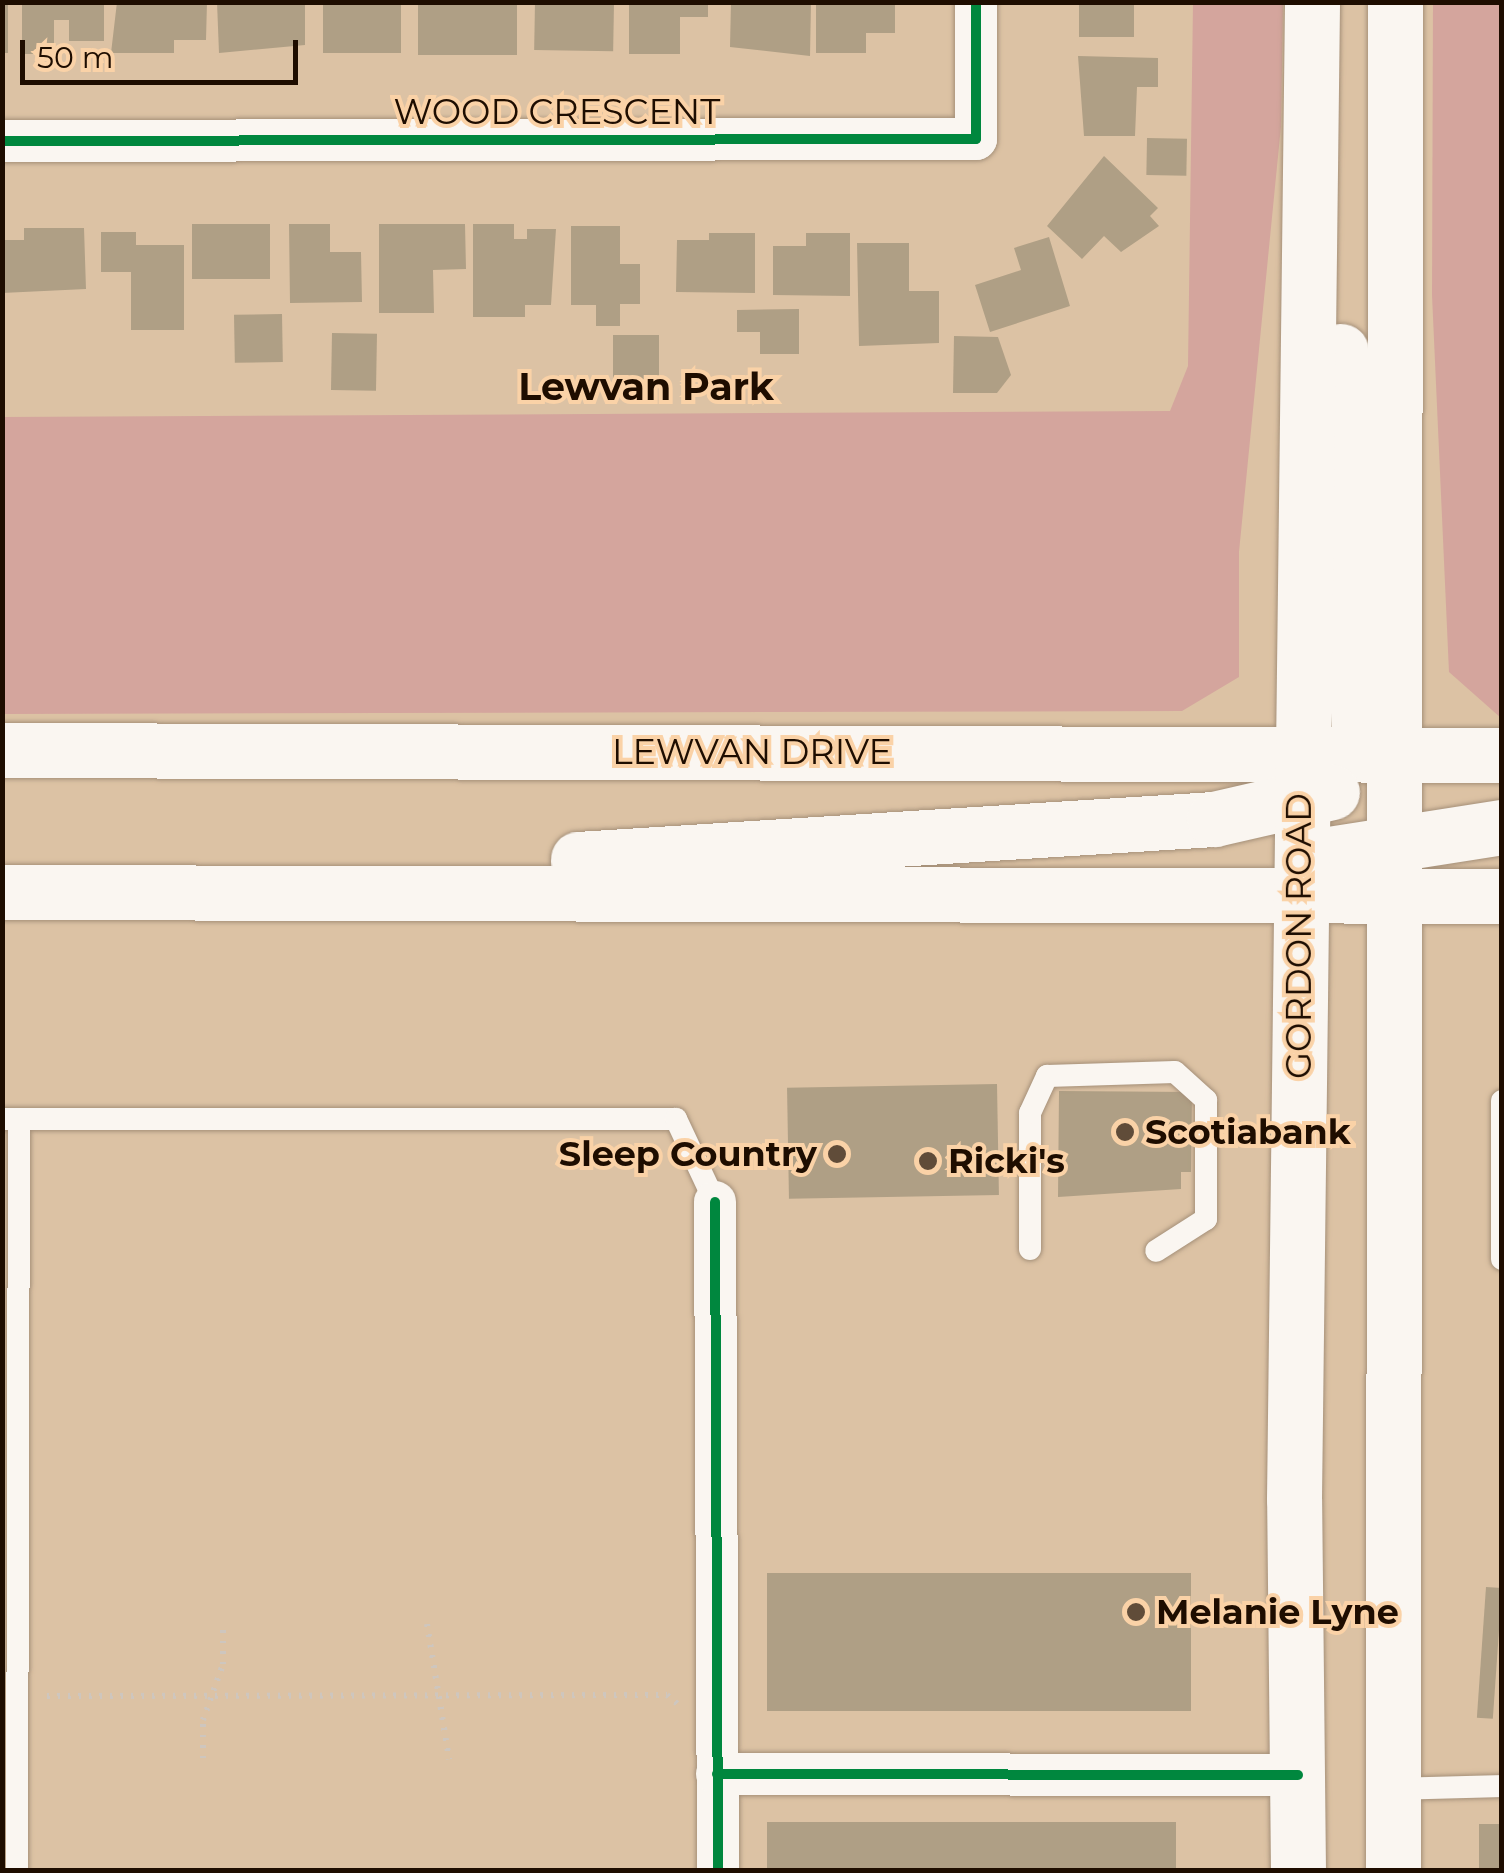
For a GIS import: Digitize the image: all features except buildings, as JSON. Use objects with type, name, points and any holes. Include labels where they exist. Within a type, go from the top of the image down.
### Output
[{"type":"main road","name":"GORDON ROAD","points":[[1298,1870],[1300,779],[1312,2]]},
{"type":"main road","points":[[1372,761],[1395,2]]},
{"type":"main road","points":[[1312,125],[1332,197],[1379,840],[1394,896],[1393,1870]]},
{"type":"main road","name":"LEWVAN DRIVE","points":[[2,750],[1300,779]]},
{"type":"main road","points":[[66,892],[1214,818],[1300,779],[1372,761],[1502,755]]},
{"type":"main road","points":[[1300,895],[1312,863],[1379,840],[1502,827]]},
{"type":"main road","points":[[2,892],[1502,896]]},
{"type":"street","name":"WOOD CRESCENT","points":[[2,140],[976,140],[976,2]]},
{"type":"street","points":[[715,1202],[718,1870]]},
{"type":"street","points":[[717,1774],[1298,1775]]},
{"type":"lane","points":[[1030,1248],[1030,1113],[1047,1076],[1176,1072],[1206,1100],[1206,1219],[1156,1251]]},
{"type":"lane","points":[[1502,1101],[1502,1259]]},
{"type":"lane","points":[[18,1870],[11,1119],[676,1119],[715,1202]]},
{"type":"lane","points":[[1393,1789],[1502,1786]]},
{"type":"path","points":[[203,1758],[212,1692],[223,1664],[223,1623]]},
{"type":"path","points":[[427,1624],[449,1760]]},
{"type":"path","points":[[18,1697],[212,1692],[667,1696],[678,1706],[717,1705]]},
{"type":"shaded area","points":[[1193,3],[1283,3],[1281,126],[1239,552],[1239,677],[1182,711],[3,714],[3,417],[1170,411],[1188,366]]},
{"type":"shaded area","points":[[1433,3],[1501,3],[1501,718],[1449,672],[1432,295]]},
{"type":"cycle path","points":[[2,141],[976,139],[976,2]]},
{"type":"cycle path","points":[[715,1202],[718,1870]]},
{"type":"cycle path","points":[[717,1774],[1298,1775]]},
{"type":"place","name":"Scotiabank","points":[[1125,1132]]},
{"type":"place","name":"Sleep Country","points":[[837,1154]]},
{"type":"place","name":"Ricki's","points":[[928,1161]]},
{"type":"place","name":"Melanie Lyne","points":[[1136,1612]]},
{"type":"district","name":"Lewvan Park","points":[[646,387]]}]
